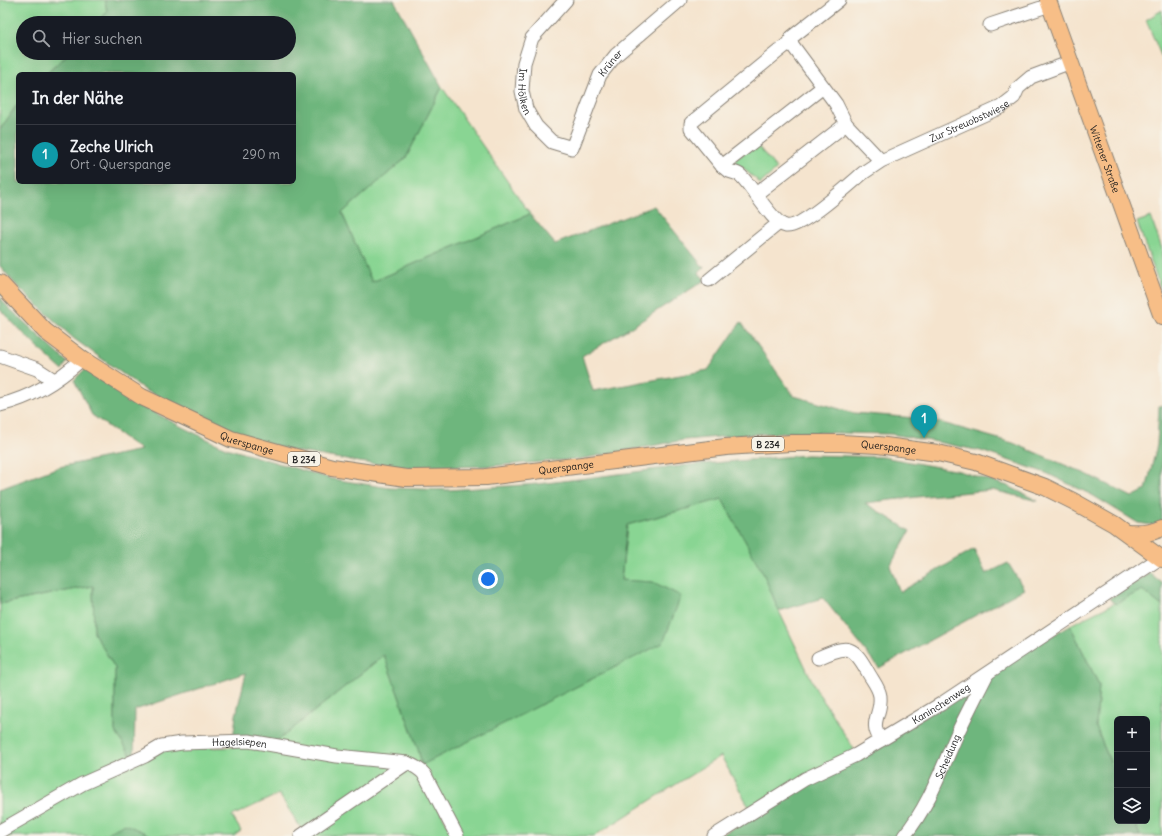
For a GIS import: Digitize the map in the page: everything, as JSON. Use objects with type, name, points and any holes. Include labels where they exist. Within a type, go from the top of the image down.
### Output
[{"type":"main road","name":"Wittener Straße","points":[[1049,2],[1162,317]]},
{"type":"main road","name":"Querspange","points":[[0,283],[45,331],[82,359],[142,397],[232,439],[332,467],[406,478],[486,477],[733,447],[791,442],[878,445],[938,453],[976,462],[1045,487],[1114,524],[1161,558]]},
{"type":"main road","points":[[1127,533],[1143,534],[1162,528]]},
{"type":"street","name":"Im Hölken","points":[[566,0],[532,38],[524,63],[522,91],[526,109],[536,126],[552,142],[572,148]]},
{"type":"street","points":[[709,280],[779,223],[740,174],[727,170],[722,166],[691,128],[691,123],[789,44],[792,38],[839,0]]},
{"type":"street","name":"Krüner","points":[[572,148],[600,75],[616,55],[677,1]]},
{"type":"street","points":[[990,25],[1049,2]]},
{"type":"street","points":[[789,44],[793,46],[836,104],[846,124],[881,161]]},
{"type":"street","name":"Zur Streuobstwiese","points":[[779,223],[786,226],[794,225],[839,194],[864,172],[881,161],[1001,107],[1014,97],[1018,88],[1032,77],[1071,62]]},
{"type":"street","points":[[722,166],[823,87]]},
{"type":"street","points":[[756,194],[846,124]]},
{"type":"street","points":[[0,356],[37,369],[54,380]]},
{"type":"street","points":[[0,405],[28,395],[72,368],[82,359]]},
{"type":"street","name":"Kaninchenweg","points":[[714,836],[805,779],[856,755],[941,704],[1161,558]]},
{"type":"street","points":[[818,658],[832,652],[848,649],[854,652],[861,659],[879,691],[880,702],[874,725],[876,734],[881,740]]},
{"type":"street","name":"Scheidung","points":[[904,836],[911,827],[935,786],[959,731],[987,674]]},
{"type":"street","name":"Hagelsiepen","points":[[0,831],[82,784],[162,746],[182,743],[249,741],[337,756],[407,763],[420,770],[425,775],[458,836]]},
{"type":"street","points":[[301,836],[407,763]]},
{"type":"green space","points":[[0,0],[105,0],[107,12],[103,16],[16,16],[16,60],[61,60],[48,72],[16,72],[16,106],[0,130]]},
{"type":"green space","points":[[105,0],[394,0],[442,87],[406,158],[342,213],[372,282],[530,214],[555,244],[654,206],[704,268],[699,273],[705,280],[633,326],[582,356],[593,391],[708,370],[741,322],[794,396],[854,413],[928,419],[1013,443],[1086,474],[1132,497],[1146,490],[1157,445],[1159,406],[1162,405],[1162,522],[1152,525],[1138,523],[1092,495],[1046,473],[981,451],[891,434],[795,432],[742,435],[684,440],[580,459],[489,466],[408,468],[359,462],[288,450],[232,432],[145,390],[73,338],[15,284],[0,266],[0,130],[16,106],[16,184],[296,184],[296,72],[48,72],[61,60],[296,60],[296,16],[103,16],[107,12]]},
{"type":"green space","points":[[1162,10],[1162,58],[1146,20]]},
{"type":"green space","points":[[442,87],[530,214],[372,282],[342,213],[406,158]]},
{"type":"green space","points":[[757,145],[777,169],[760,184],[754,177],[737,165],[735,159]]},
{"type":"green space","points":[[1151,217],[1162,249],[1162,292],[1137,222]]},
{"type":"green space","points":[[0,297],[7,306],[67,362],[62,370],[0,310]]},
{"type":"green space","points":[[85,369],[136,403],[226,448],[332,479],[390,488],[448,490],[539,484],[690,465],[807,455],[883,457],[959,471],[1008,486],[1038,501],[992,490],[865,503],[910,531],[890,566],[900,592],[974,549],[986,574],[1008,563],[1024,589],[879,668],[823,598],[779,611],[764,575],[722,499],[627,525],[621,580],[653,582],[681,596],[663,643],[422,765],[418,749],[384,655],[276,742],[233,740],[236,715],[246,673],[135,710],[134,760],[115,731],[115,668],[94,633],[93,586],[0,604],[0,489],[59,467],[141,450],[92,415],[74,380]]},
{"type":"green space","points":[[722,499],[764,575],[779,611],[816,689],[855,751],[749,807],[721,756],[594,836],[460,836],[423,766],[409,766],[419,773],[454,836],[306,836],[279,794],[232,816],[241,831],[234,836],[0,836],[0,604],[93,586],[94,633],[115,668],[115,731],[136,763],[164,749],[271,746],[384,655],[418,749],[422,765],[653,582],[621,581],[627,525]]},
{"type":"green space","points":[[1150,573],[1162,583],[1162,606],[1142,590],[1115,604],[1110,598]]},
{"type":"green space","points":[[1142,590],[1162,606],[1162,836],[1140,836],[1135,824],[1150,824],[1150,716],[1114,716],[1114,772],[1096,727],[1099,685],[1070,625]]},
{"type":"green space","points":[[1070,625],[1099,685],[1096,727],[1114,772],[1114,824],[1135,824],[1140,836],[720,836]]},
{"type":"green space","points":[[125,824],[152,836],[101,836]]},
{"type":"place","name":"Zeche Ulrich","points":[[924,438]]}]
